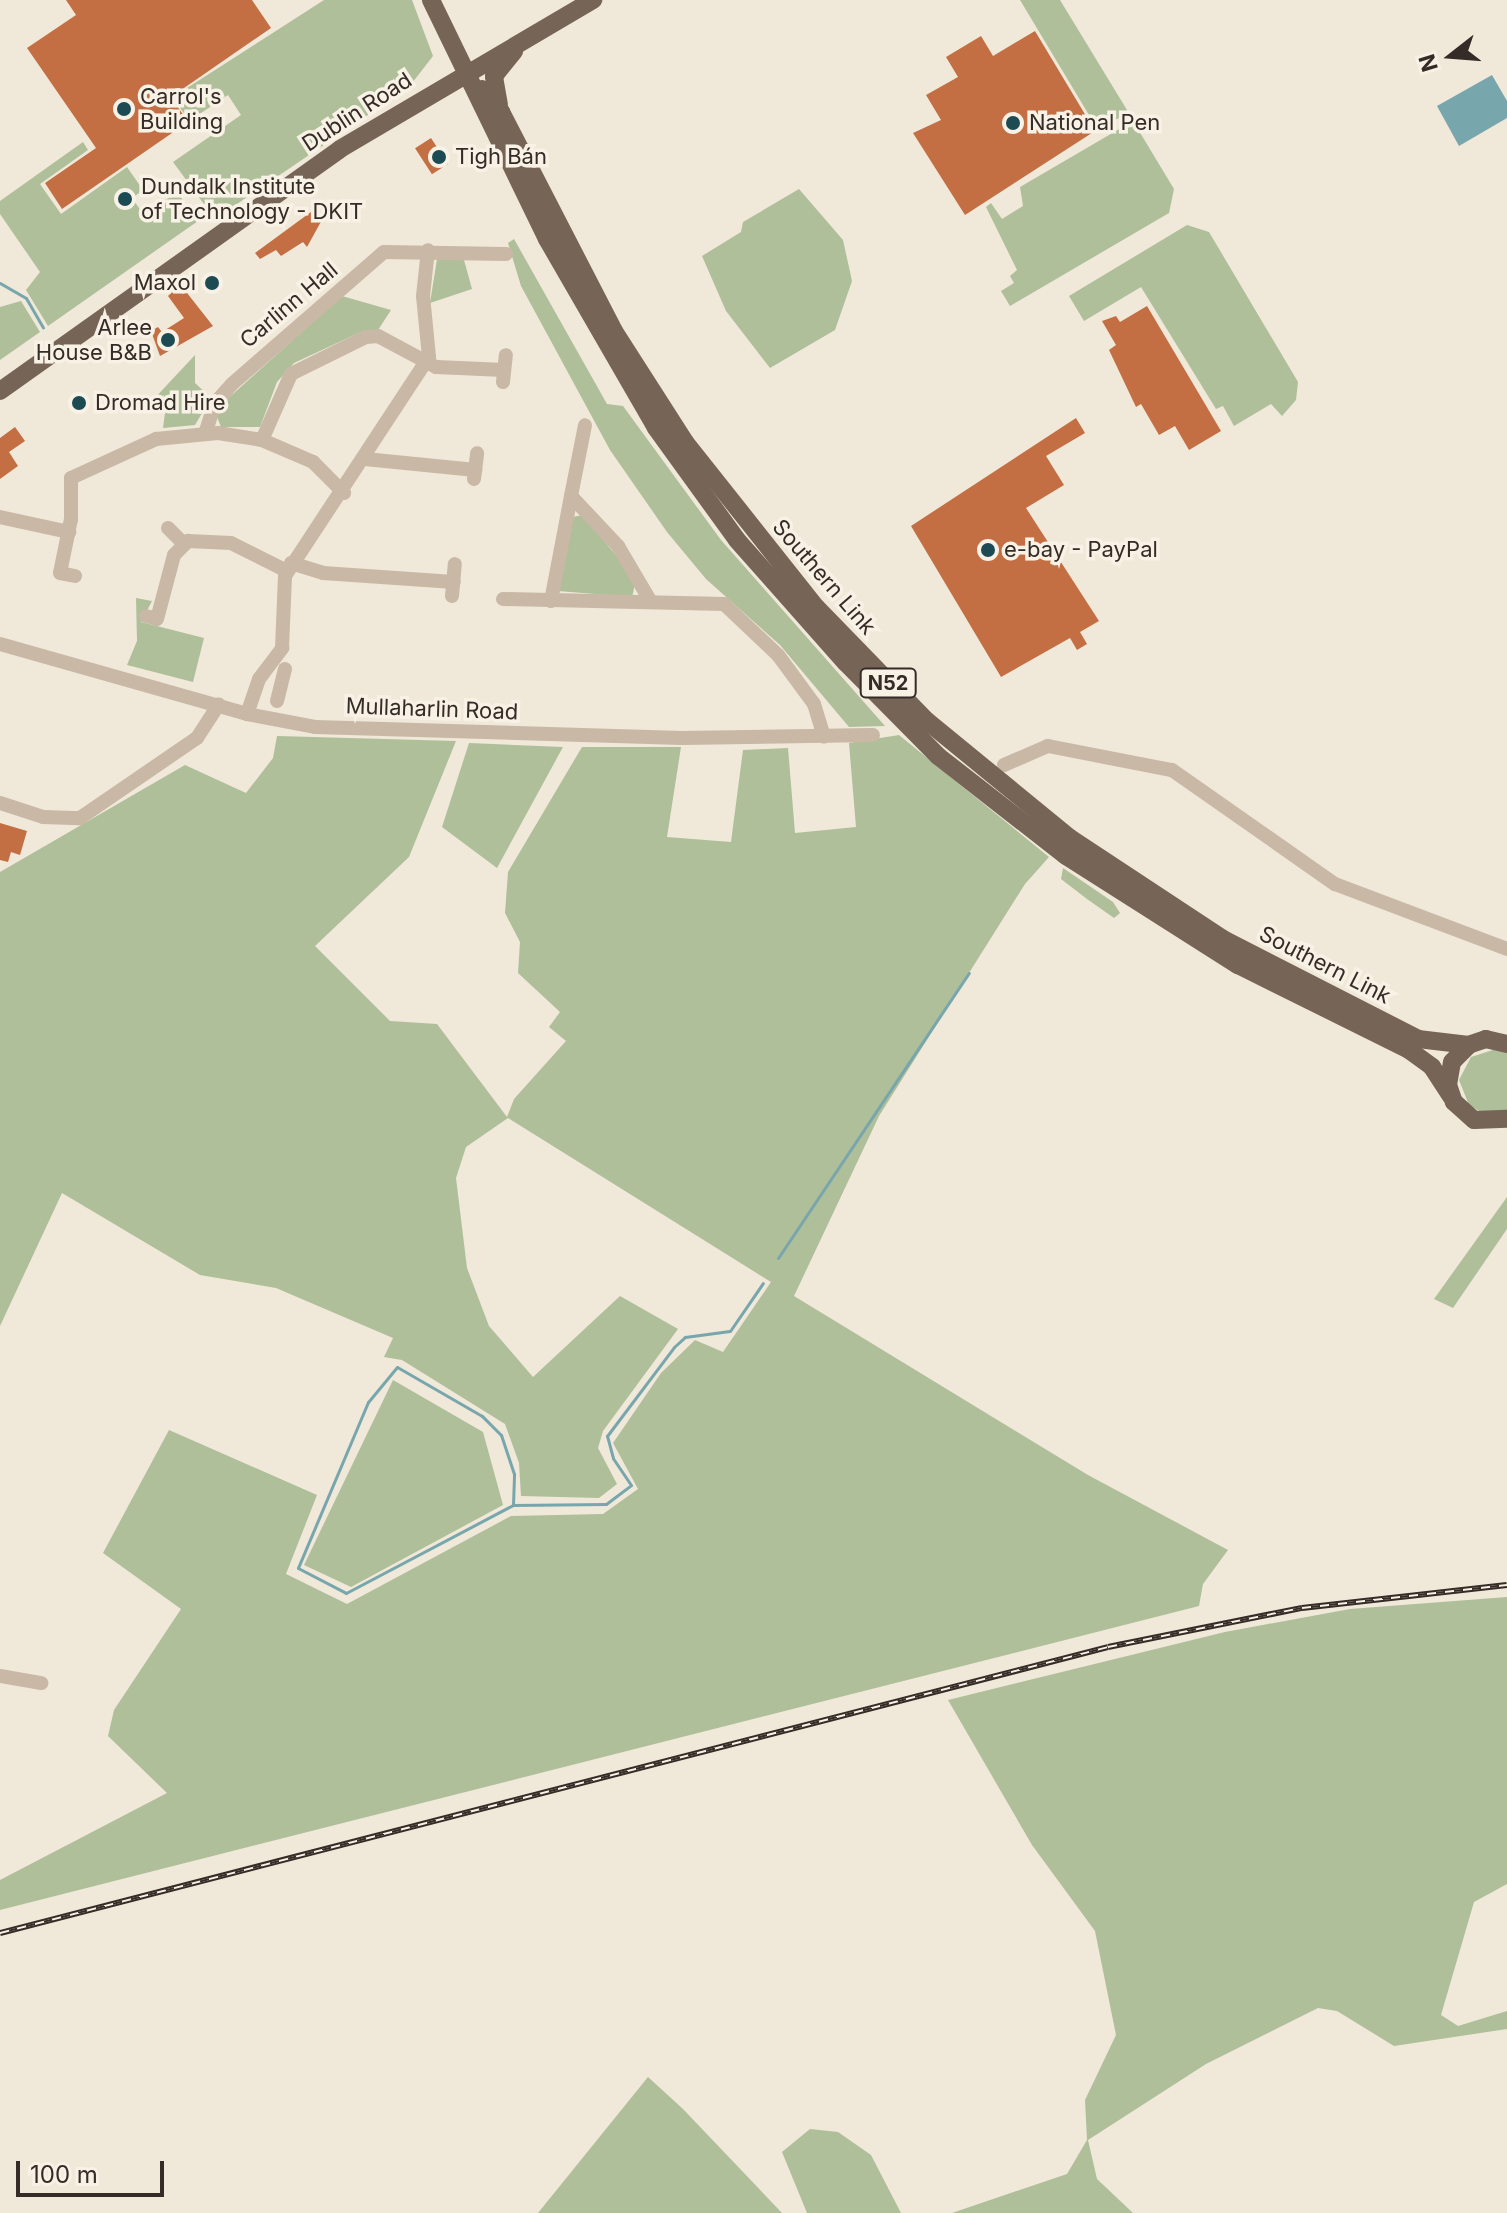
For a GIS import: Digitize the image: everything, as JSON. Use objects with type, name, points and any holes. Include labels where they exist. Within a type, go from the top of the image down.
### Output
[{"type":"main road","name":"Dublin Road","points":[[0,391],[340,149],[467,71],[593,0]]},
{"type":"main road","points":[[433,4],[448,63],[433,92]]},
{"type":"main road","name":"N52","points":[[433,4],[514,174]]},
{"type":"main road","points":[[501,112],[494,76],[521,43]]},
{"type":"main road","name":"Southern Link","points":[[467,71],[501,112],[614,331],[685,442],[797,585],[927,721],[1070,838],[1223,939],[1418,1039],[1469,1045]]},
{"type":"main road","points":[[433,92],[456,90],[469,97],[514,174]]},
{"type":"main road","name":"Southern Link","points":[[514,174],[598,334],[682,466],[760,568],[938,756],[1066,856],[1238,965],[1409,1050],[1439,1075],[1451,1096]]},
{"type":"main road","name":"N52","points":[[1469,1045],[1506,1043]]},
{"type":"main road","points":[[1451,1096],[1452,1062],[1469,1045]]},
{"type":"main road","name":"N52","points":[[1451,1096],[1474,1120],[1507,1119]]},
{"type":"street","name":"Carlinn Hall","points":[[205,434],[222,394],[378,256],[398,248],[506,254]]},
{"type":"street","points":[[247,714],[258,682],[282,648],[279,598],[289,567],[344,493],[425,364],[428,250]]},
{"type":"street","points":[[262,440],[284,381],[343,346],[378,336],[425,364],[505,369]]},
{"type":"street","points":[[551,601],[571,496],[589,445],[585,425]]},
{"type":"street","points":[[75,576],[60,573],[69,532],[68,486],[77,474],[156,439],[205,434],[262,440],[313,462],[344,493]]},
{"type":"street","points":[[365,459],[474,475],[477,453]]},
{"type":"street","points":[[571,496],[618,546],[651,602]]},
{"type":"street","points":[[0,517],[69,532]]},
{"type":"street","points":[[168,528],[183,543],[231,543],[289,567],[323,573],[453,589],[455,564]]},
{"type":"street","points":[[146,616],[157,619],[170,564],[183,543]]},
{"type":"street","points":[[503,599],[731,607],[814,704],[824,736]]},
{"type":"street","name":"Mullaharlin Road","points":[[0,644],[247,714],[371,729],[873,735]]},
{"type":"street","points":[[258,682],[279,694],[285,669]]},
{"type":"street","points":[[0,803],[65,820],[95,812],[197,738],[219,704]]},
{"type":"street","points":[[1004,765],[1048,746],[1172,770],[1335,884],[1507,949]]},
{"type":"street","points":[[0,1676],[41,1683]]},
{"type":"green space","points":[[324,0],[412,0],[433,56],[409,87],[215,219],[173,162],[241,115],[228,95],[189,121],[173,97]]},
{"type":"green space","points":[[1020,0],[1060,0],[1127,110],[1124,115],[1098,130]]},
{"type":"green space","points":[[1133,121],[1174,189],[1169,213],[1010,306],[1001,291],[1014,283],[1010,276],[1017,270],[986,207],[991,203],[1002,219],[1023,206],[1020,187]]},
{"type":"green space","points":[[83,142],[88,150],[40,184],[61,214],[127,167],[143,190],[132,198],[144,215],[177,192],[198,221],[48,326],[26,290],[40,272],[0,214],[0,201]]},
{"type":"green space","points":[[799,189],[843,240],[852,281],[835,330],[770,368],[726,311],[702,256],[741,232],[743,222]]},
{"type":"green space","points":[[1187,225],[1209,232],[1298,382],[1296,400],[1282,416],[1271,404],[1234,426],[1223,406],[1216,409],[1141,287],[1084,321],[1069,296]]},
{"type":"green space","points":[[514,239],[607,404],[623,406],[721,540],[885,726],[849,727],[780,645],[706,579],[667,532],[610,450],[521,286],[508,243]]},
{"type":"green space","points":[[437,259],[464,260],[472,289],[430,303]]},
{"type":"green space","points":[[342,296],[391,310],[378,330],[365,330],[294,363],[277,382],[260,427],[221,427],[216,414],[224,402]]},
{"type":"green space","points":[[21,301],[40,332],[0,360],[0,307]]},
{"type":"green space","points":[[195,355],[195,383],[211,398],[195,425],[163,428],[165,413],[152,401]]},
{"type":"green space","points":[[583,515],[636,580],[632,597],[558,591],[572,517]]},
{"type":"green space","points":[[136,598],[152,601],[141,622],[204,638],[193,682],[127,665],[137,641]]},
{"type":"green space","points":[[899,735],[1049,857],[1025,884],[879,1116],[794,1296],[1088,1475],[1228,1550],[1203,1584],[1199,1606],[0,1910],[0,1880],[167,1793],[108,1736],[114,1710],[181,1609],[103,1553],[169,1430],[317,1495],[286,1574],[347,1604],[511,1516],[603,1514],[638,1489],[613,1443],[661,1373],[695,1340],[723,1352],[771,1282],[508,1118],[466,1147],[456,1178],[467,1268],[489,1326],[533,1377],[620,1296],[678,1329],[603,1431],[598,1448],[617,1484],[599,1498],[521,1496],[519,1463],[505,1424],[402,1360],[384,1357],[393,1338],[276,1288],[200,1275],[62,1193],[0,1326],[0,872],[185,765],[246,793],[273,758],[277,736],[456,741],[409,857],[315,946],[390,1021],[437,1024],[507,1117],[514,1099],[566,1041],[549,1027],[560,1012],[518,973],[520,942],[505,913],[508,872],[582,747],[681,747],[667,837],[731,842],[743,750],[788,748],[795,833],[856,827],[849,743]]},
{"type":"green space","points":[[469,743],[563,747],[497,868],[442,827]]},
{"type":"green space","points":[[1063,868],[1113,902],[1120,913],[1114,918],[1061,879]]},
{"type":"green space","points":[[1496,1049],[1507,1053],[1507,1110],[1481,1112],[1469,1105],[1459,1080],[1471,1057]]},
{"type":"green space","points":[[1507,1197],[1507,1229],[1453,1308],[1434,1299]]},
{"type":"green space","points":[[393,1380],[483,1432],[503,1505],[351,1587],[304,1565]]},
{"type":"green space","points":[[1507,1597],[1507,1884],[1474,1902],[1441,2015],[1458,2026],[1507,2011],[1507,2029],[1394,2046],[1337,2011],[1318,2008],[1206,2064],[1088,2140],[1097,2179],[1133,2213],[952,2213],[1067,2174],[1087,2140],[1085,2100],[1116,2035],[1095,1931],[1032,1845],[948,1700],[1225,1632],[1350,1609]]},
{"type":"green space","points":[[648,2077],[683,2109],[782,2213],[538,2213]]},
{"type":"green space","points":[[810,2129],[838,2132],[871,2155],[901,2213],[807,2213],[782,2152]]},
{"type":"water","points":[[1492,75],[1507,101],[1507,118],[1459,146],[1437,106]]},
{"type":"building","name":"Carrol's Building","points":[[66,0],[252,0],[271,28],[171,97],[188,122],[62,209],[45,183],[96,148],[27,48],[76,15]]},
{"type":"building","name":"National Pen","points":[[1035,31],[1095,131],[965,215],[913,133],[941,120],[926,95],[958,77],[946,57],[981,36],[993,56]]},
{"type":"building","name":"Tigh Bán","points":[[431,138],[448,164],[432,174],[415,148]]},
{"type":"building","points":[[315,209],[323,218],[307,247],[303,242],[281,256],[276,250],[260,259],[255,253]]},
{"type":"building","points":[[180,284],[213,326],[160,356],[151,331],[158,327],[162,332],[184,318],[168,296]]},
{"type":"building","points":[[1147,306],[1221,431],[1189,450],[1175,426],[1159,435],[1141,404],[1136,407],[1109,350],[1116,345],[1102,321],[1116,316],[1120,322]]},
{"type":"building","name":"e-bay - PayPal","points":[[1076,418],[1085,433],[1046,456],[1064,485],[1026,508],[1099,621],[1080,632],[1087,644],[1077,650],[1070,638],[1001,677],[911,526]]},
{"type":"building","points":[[15,427],[25,441],[9,452],[18,466],[0,479],[0,438]]},
{"type":"building","points":[[0,823],[27,831],[20,855],[11,852],[8,862],[0,860]]},
{"type":"waterway","points":[[0,283],[26,298],[43,328]]},
{"type":"waterway","points":[[778,1258],[969,973]]},
{"type":"waterway","points":[[513,1505],[514,1474],[501,1435],[482,1416],[397,1367],[368,1402],[298,1568],[346,1593],[513,1505],[606,1504],[631,1485],[613,1458],[607,1436],[674,1347],[685,1337],[730,1331],[763,1283]]},
{"type":"railway","points":[[0,1933],[1108,1647],[1302,1608],[1507,1585]]},
{"type":"place","name":"Carrol's Building","points":[[124,109]]},
{"type":"place","name":"National Pen","points":[[1013,123]]},
{"type":"place","name":"Tigh Bán","points":[[439,157]]},
{"type":"place","name":"Dundalk Institute of Technology - DKIT","points":[[125,199]]},
{"type":"place","name":"Maxol","points":[[212,283]]},
{"type":"place","name":"Arlee House B&B","points":[[168,340]]},
{"type":"place","name":"Dromad Hire","points":[[79,403]]},
{"type":"place","name":"e-bay - PayPal","points":[[988,550]]}]
